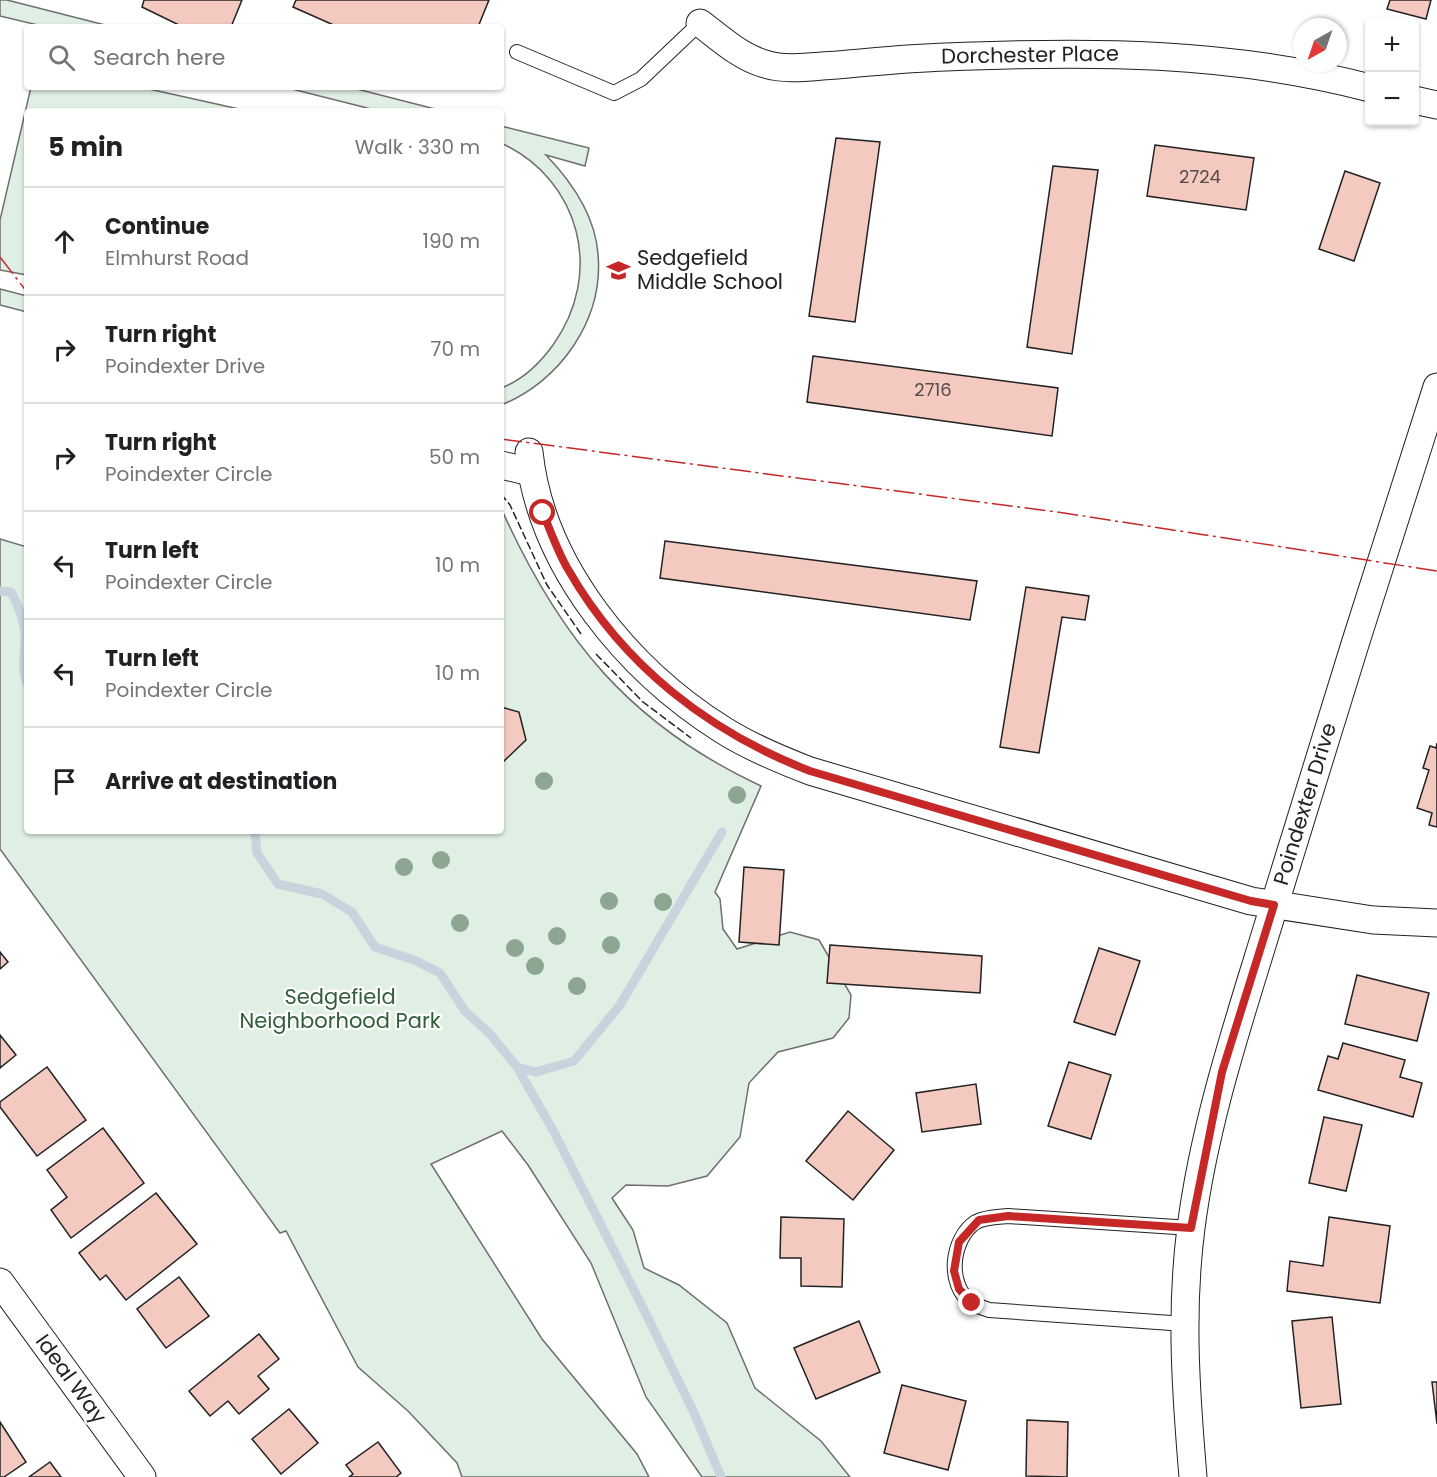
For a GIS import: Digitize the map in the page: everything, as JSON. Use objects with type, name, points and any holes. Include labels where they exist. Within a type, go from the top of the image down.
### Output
[{"type":"street","name":"Dorchester Place","points":[[700,23],[743,55],[765,64],[779,66],[806,67],[931,57],[1138,53],[1227,61],[1336,79],[1365,87]]},
{"type":"street","points":[[1419,101],[1437,105]]},
{"type":"street","name":"Poindexter Drive","points":[[1193,1477],[1187,1404],[1185,1324],[1191,1228],[1222,1072],[1322,743],[1437,387]]},
{"type":"street","points":[[504,465],[530,462],[543,513],[568,570],[606,625],[649,674],[725,731],[781,760],[810,771],[1075,851],[1251,901],[1373,920],[1437,923]]},
{"type":"street","name":"Ideal Way","points":[[0,1282],[142,1477]]},
{"type":"lane","points":[[517,52],[614,93],[641,79],[700,23]]},
{"type":"lane","points":[[1185,1324],[989,1310],[972,1303],[959,1289],[954,1271],[959,1242],[979,1220],[1008,1216],[1191,1228]]},
{"type":"green space","points":[[0,0],[7,0],[101,24],[33,24],[0,16]]},
{"type":"green space","points":[[30,90],[154,90],[234,108],[26,108]]},
{"type":"green space","points":[[296,90],[361,90],[431,108],[367,108]]},
{"type":"green space","points":[[24,117],[24,274],[0,270],[0,220]]},
{"type":"green space","points":[[504,127],[589,148],[585,166],[546,155],[565,176],[587,213],[596,240],[598,278],[594,302],[586,324],[574,345],[542,381],[522,395],[504,404],[504,386],[524,376],[553,345],[569,317],[578,289],[580,260],[576,231],[566,204],[550,180],[528,159],[504,145]]},
{"type":"green space","points":[[0,289],[24,295],[24,311],[0,305]]},
{"type":"green space","name":"Sedgefield Neighborhood Park","points":[[504,514],[523,555],[548,598],[574,637],[604,673],[636,706],[673,735],[715,762],[761,786],[715,892],[720,899],[723,929],[737,949],[790,932],[819,940],[851,995],[849,1018],[833,1038],[778,1052],[749,1083],[740,1137],[707,1176],[668,1186],[626,1185],[612,1198],[633,1230],[644,1268],[679,1285],[727,1323],[755,1388],[821,1441],[850,1477],[702,1477],[646,1397],[591,1263],[528,1165],[502,1131],[431,1164],[542,1339],[637,1454],[649,1477],[462,1477],[457,1463],[408,1411],[358,1367],[286,1231],[280,1233],[0,849],[0,539],[24,546],[24,834],[504,834]]},
{"type":"building","points":[[144,0],[242,0],[232,24],[177,24],[142,7]]},
{"type":"building","points":[[296,0],[489,0],[479,24],[331,24],[293,7]]},
{"type":"building","points":[[1390,0],[1431,0],[1426,19],[1387,9]]},
{"type":"building","points":[[836,138],[880,142],[855,322],[809,316]]},
{"type":"building","points":[[1155,145],[1254,158],[1246,210],[1147,196]]},
{"type":"building","points":[[1053,166],[1098,170],[1072,354],[1027,347]]},
{"type":"building","points":[[1345,171],[1380,183],[1354,261],[1319,249]]},
{"type":"building","points":[[813,356],[1058,388],[1052,436],[807,402]]},
{"type":"building","points":[[665,541],[977,581],[970,620],[660,578]]},
{"type":"building","points":[[1026,587],[1089,596],[1085,620],[1062,617],[1039,753],[1000,747]]},
{"type":"building","points":[[504,708],[519,712],[526,740],[504,761]]},
{"type":"building","points":[[1437,743],[1437,827],[1429,825],[1432,813],[1417,808],[1429,770],[1423,768],[1430,746],[1436,748]]},
{"type":"building","points":[[744,867],[784,870],[779,945],[739,942]]},
{"type":"building","points":[[830,945],[982,956],[980,993],[827,983]]},
{"type":"building","points":[[1099,948],[1140,961],[1115,1035],[1074,1022]]},
{"type":"building","points":[[0,952],[8,962],[0,969]]},
{"type":"building","points":[[1357,975],[1429,993],[1417,1041],[1345,1024]]},
{"type":"building","points":[[0,1035],[16,1055],[0,1068]]},
{"type":"building","points":[[1343,1043],[1405,1060],[1400,1077],[1422,1083],[1413,1117],[1318,1090],[1328,1056],[1338,1059]]},
{"type":"building","points":[[1069,1062],[1111,1075],[1091,1139],[1048,1126]]},
{"type":"building","points":[[47,1067],[86,1120],[37,1156],[0,1107],[0,1102]]},
{"type":"building","points":[[976,1084],[981,1124],[922,1132],[916,1093]]},
{"type":"building","points":[[848,1111],[894,1150],[853,1200],[806,1161]]},
{"type":"building","points":[[1324,1117],[1362,1125],[1346,1191],[1309,1183]]},
{"type":"building","points":[[103,1128],[144,1183],[71,1238],[51,1210],[67,1197],[47,1170]]},
{"type":"building","points":[[156,1193],[197,1244],[126,1300],[106,1275],[100,1280],[79,1253]]},
{"type":"building","points":[[781,1217],[844,1219],[842,1287],[801,1286],[801,1258],[780,1258]]},
{"type":"building","points":[[1329,1217],[1390,1226],[1380,1303],[1287,1291],[1290,1261],[1323,1266]]},
{"type":"building","points":[[179,1277],[209,1316],[166,1348],[137,1309]]},
{"type":"building","points":[[1332,1317],[1341,1404],[1301,1408],[1292,1321]]},
{"type":"building","points":[[859,1321],[880,1372],[816,1399],[794,1348]]},
{"type":"building","points":[[259,1334],[279,1359],[258,1376],[269,1389],[239,1414],[228,1401],[210,1416],[189,1391]]},
{"type":"building","points":[[1432,1382],[1437,1382],[1437,1424]]},
{"type":"building","points":[[902,1385],[966,1401],[948,1470],[884,1453]]},
{"type":"building","points":[[289,1409],[318,1443],[281,1474],[252,1439]]},
{"type":"building","points":[[1027,1420],[1068,1422],[1067,1477],[1026,1476]]},
{"type":"building","points":[[0,1422],[26,1462],[4,1477],[0,1477]]},
{"type":"building","points":[[378,1442],[401,1473],[396,1477],[349,1477],[353,1474],[346,1465]]},
{"type":"building","points":[[50,1462],[61,1477],[29,1477]]},
{"type":"waterway","points":[[0,591],[11,592],[19,608],[24,627]]},
{"type":"waterway","points":[[517,1067],[536,1072],[574,1061],[620,1005],[722,832]]},
{"type":"waterway","points":[[255,834],[257,853],[278,884],[322,894],[352,912],[375,947],[414,960],[440,973],[465,1011],[491,1035],[517,1067],[554,1132],[648,1318],[695,1415],[721,1477]]},
{"type":"fence","points":[[504,498],[510,505],[547,585],[581,634]]},
{"type":"fence","points":[[596,654],[643,702],[691,738]]},
{"type":"power","points":[[0,257],[24,288]]},
{"type":"power","points":[[504,439],[1064,513],[1437,571]]},
{"type":"place","name":"Sedgefield Middle School","points":[[619,270]]},
{"type":"route","points":[[543,513],[568,570],[606,625],[649,674],[673,695],[725,731],[781,760],[810,771],[1075,851],[1251,901],[1274,905],[1222,1072],[1197,1185],[1191,1228],[1008,1216],[979,1220],[971,1226],[959,1242],[954,1271],[959,1289],[972,1303]]}]
